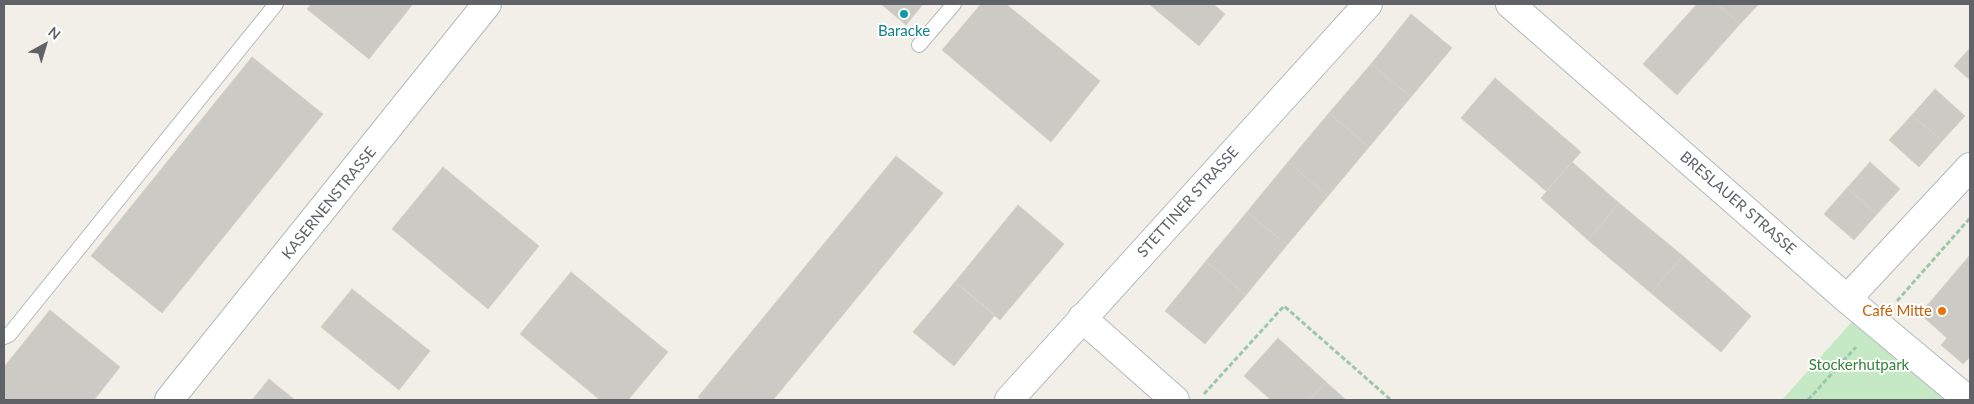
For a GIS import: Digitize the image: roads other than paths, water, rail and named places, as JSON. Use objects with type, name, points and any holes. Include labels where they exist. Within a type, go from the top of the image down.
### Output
[{"type":"street","name":"KASERNENSTRASSE","points":[[170,400],[488,4]]},
{"type":"street","name":"STETTINER STRASSE","points":[[1009,400],[1368,4]]},
{"type":"street","name":"BRESLAUER STRASSE","points":[[1510,4],[1847,298],[1968,400]]},
{"type":"street","points":[[1847,298],[1970,167]]},
{"type":"street","points":[[1082,318],[1176,400]]},
{"type":"lane","points":[[4,337],[9,335],[276,4]]},
{"type":"lane","points":[[919,45],[954,4]]},
{"type":"place","name":"Baracke","points":[[904,14]]},
{"type":"place","name":"Café Mitte","points":[[1942,311]]},
{"type":"park label","name":"Stockerhutpark","points":[[1859,365]]}]
